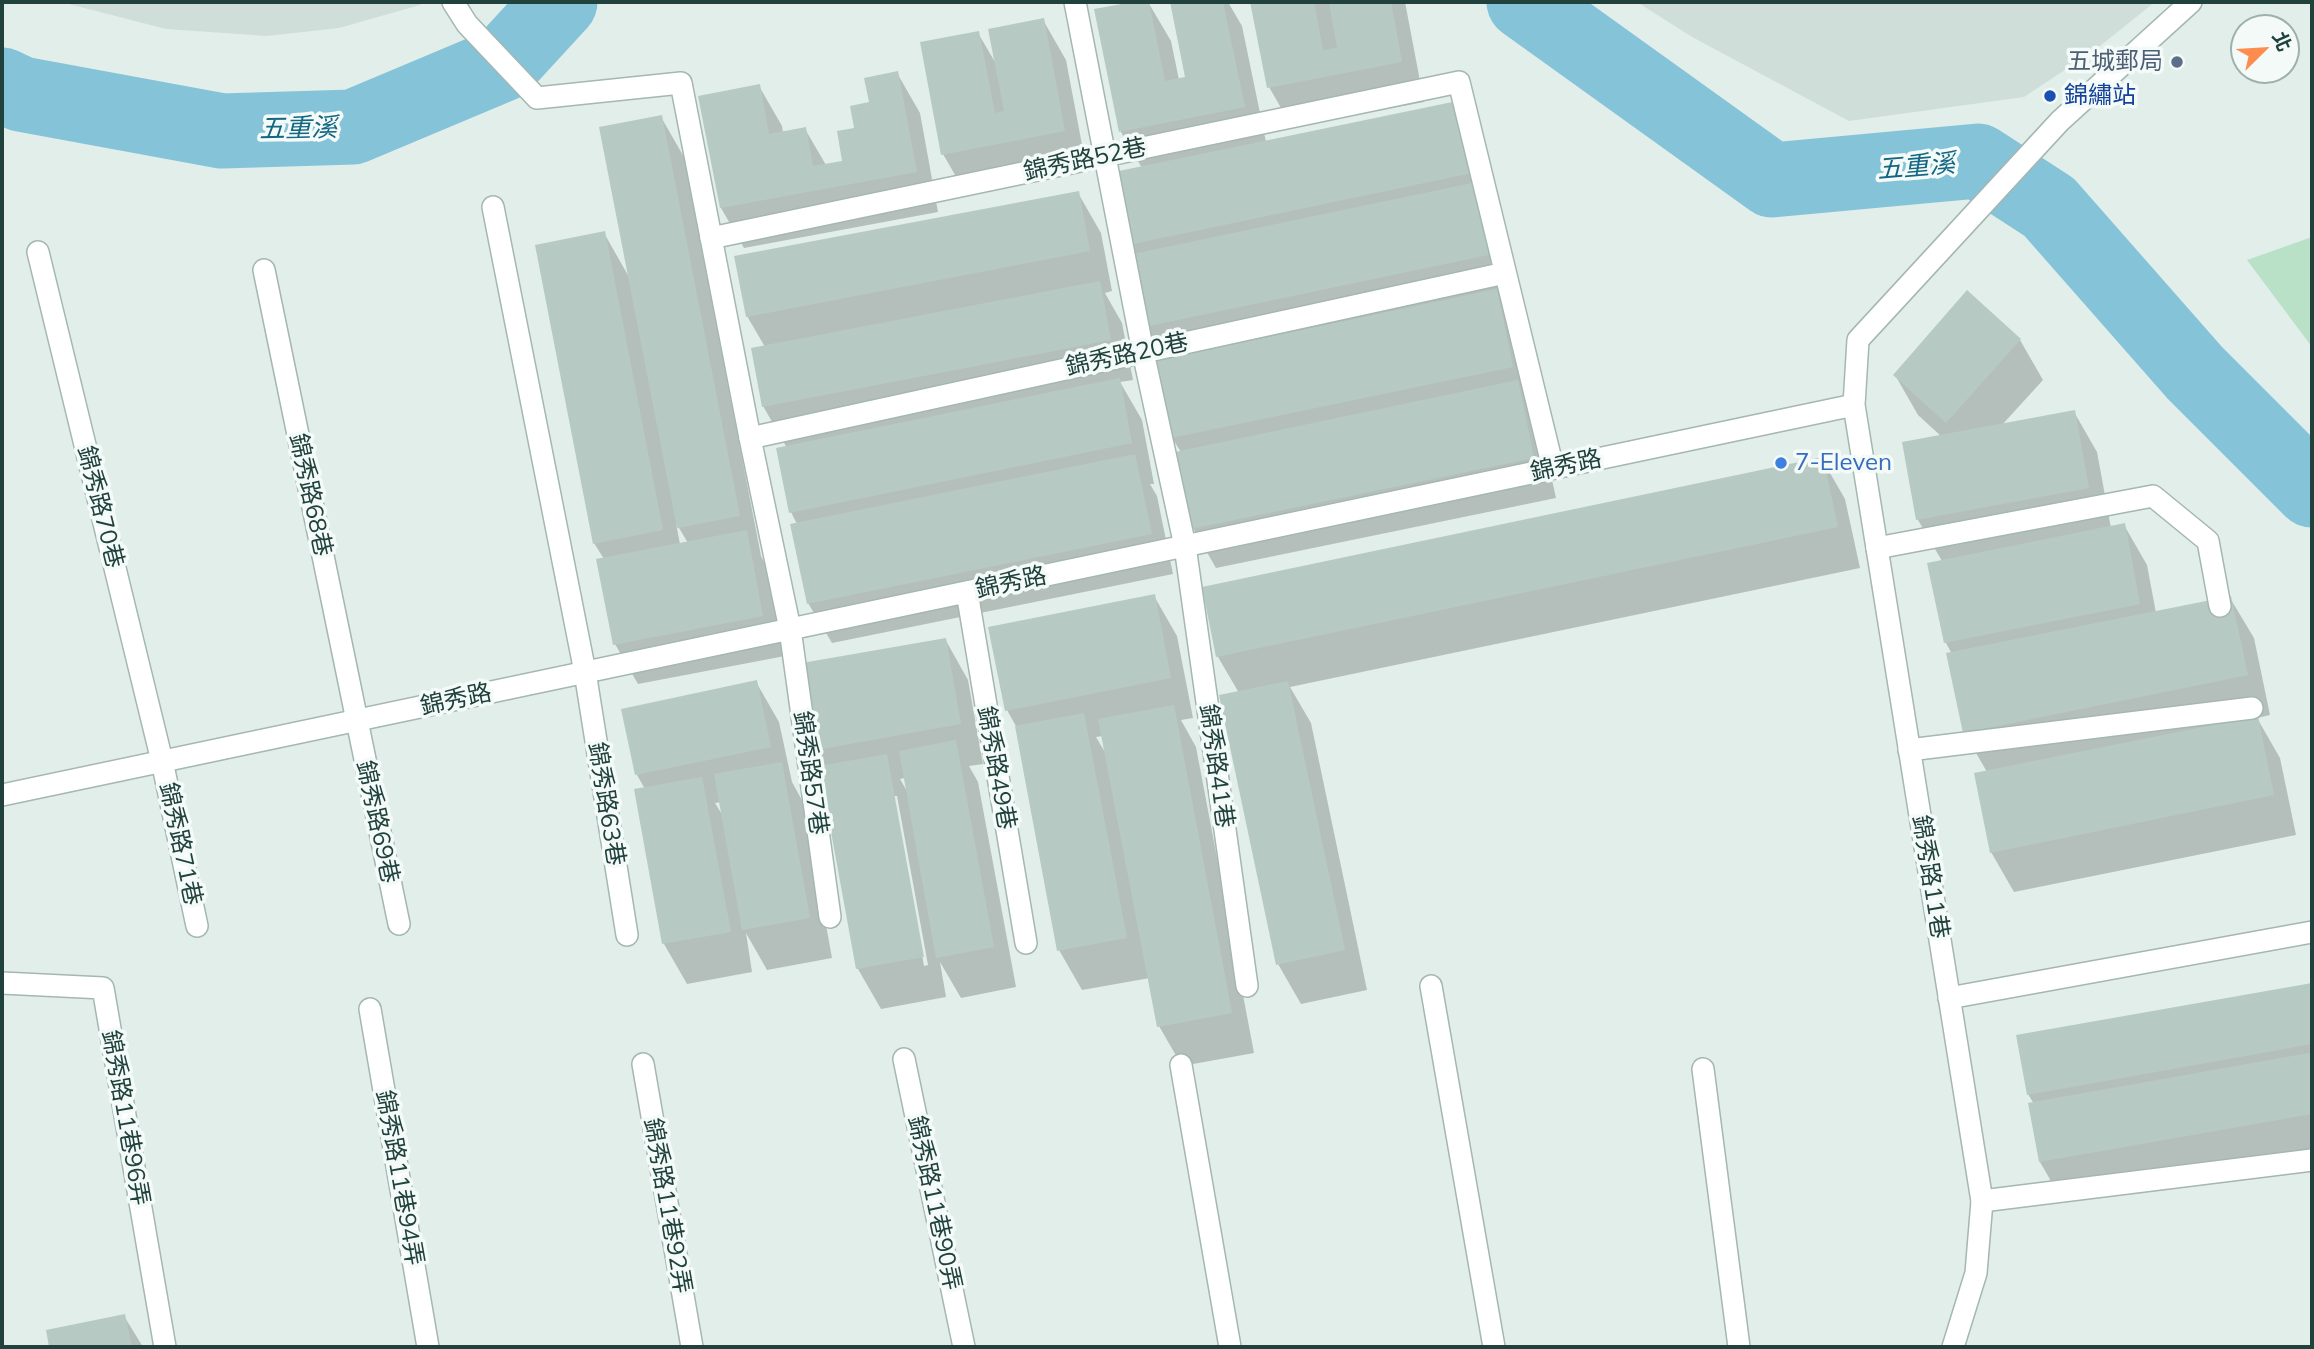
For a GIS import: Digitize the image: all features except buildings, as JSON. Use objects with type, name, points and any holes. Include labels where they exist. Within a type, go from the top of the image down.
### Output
[{"type":"street","points":[[453,2],[467,24],[537,98],[681,83],[790,629]]},
{"type":"street","name":"錦秀路41巷","points":[[1075,2],[1143,352],[1185,546],[1247,986]]},
{"type":"street","points":[[1854,405],[1858,340],[2060,121],[2192,2]]},
{"type":"street","name":"錦秀路52巷","points":[[711,238],[1459,82],[1505,273]]},
{"type":"street","name":"錦秀路63巷","points":[[493,207],[585,672],[627,935]]},
{"type":"street","name":"錦秀路70巷","points":[[38,252],[162,761]]},
{"type":"street","name":"錦秀路68巷","points":[[264,270],[356,720]]},
{"type":"street","points":[[1505,273],[1553,468]]},
{"type":"street","name":"錦秀路20巷","points":[[750,438],[1505,273]]},
{"type":"street","name":"錦秀路","points":[[2,795],[1854,405]]},
{"type":"street","name":"錦秀路11巷","points":[[1854,405],[1982,1201],[1976,1273],[1953,1347]]},
{"type":"street","points":[[1877,548],[2152,496],[2208,541],[2220,606]]},
{"type":"street","name":"錦秀路49巷","points":[[967,592],[1026,943]]},
{"type":"street","name":"錦秀路57巷","points":[[790,629],[830,917]]},
{"type":"street","points":[[1909,750],[2252,708]]},
{"type":"street","name":"錦秀路69巷","points":[[356,720],[398,924]]},
{"type":"street","name":"錦秀路71巷","points":[[162,761],[197,926]]},
{"type":"street","points":[[1949,998],[2312,932]]},
{"type":"street","name":"錦秀路11巷96弄","points":[[2,983],[103,988],[164,1347]]},
{"type":"street","points":[[1431,986],[1494,1347]]},
{"type":"street","name":"錦秀路11巷94弄","points":[[370,1009],[428,1347]]},
{"type":"street","name":"錦秀路11巷90弄","points":[[904,1059],[964,1347]]},
{"type":"street","name":"錦秀路11巷92弄","points":[[643,1064],[692,1347]]},
{"type":"street","points":[[1181,1066],[1230,1347]]},
{"type":"street","points":[[1703,1069],[1739,1347]]},
{"type":"street","points":[[1982,1201],[2312,1160]]},
{"type":"shaded area","points":[[61,2],[422,2],[420,5],[339,28],[267,36],[166,29]]},
{"type":"shaded area","points":[[1637,2],[2155,2],[2095,50],[2024,97],[1849,121],[1692,37]]},
{"type":"green space","points":[[2312,237],[2312,347],[2247,260]]},
{"type":"waterway","name":"五重溪","points":[[2,85],[21,94],[222,131],[353,127],[503,64],[560,2]]},
{"type":"waterway","name":"五重溪","points":[[1524,2],[1772,180],[1978,161],[2049,207],[2195,373],[2312,490]]},
{"type":"place","name":"五城郵局","points":[[2177,62]]},
{"type":"place","name":"錦繡站","points":[[2050,96]]},
{"type":"place","name":"7-Eleven","points":[[1781,463]]}]
